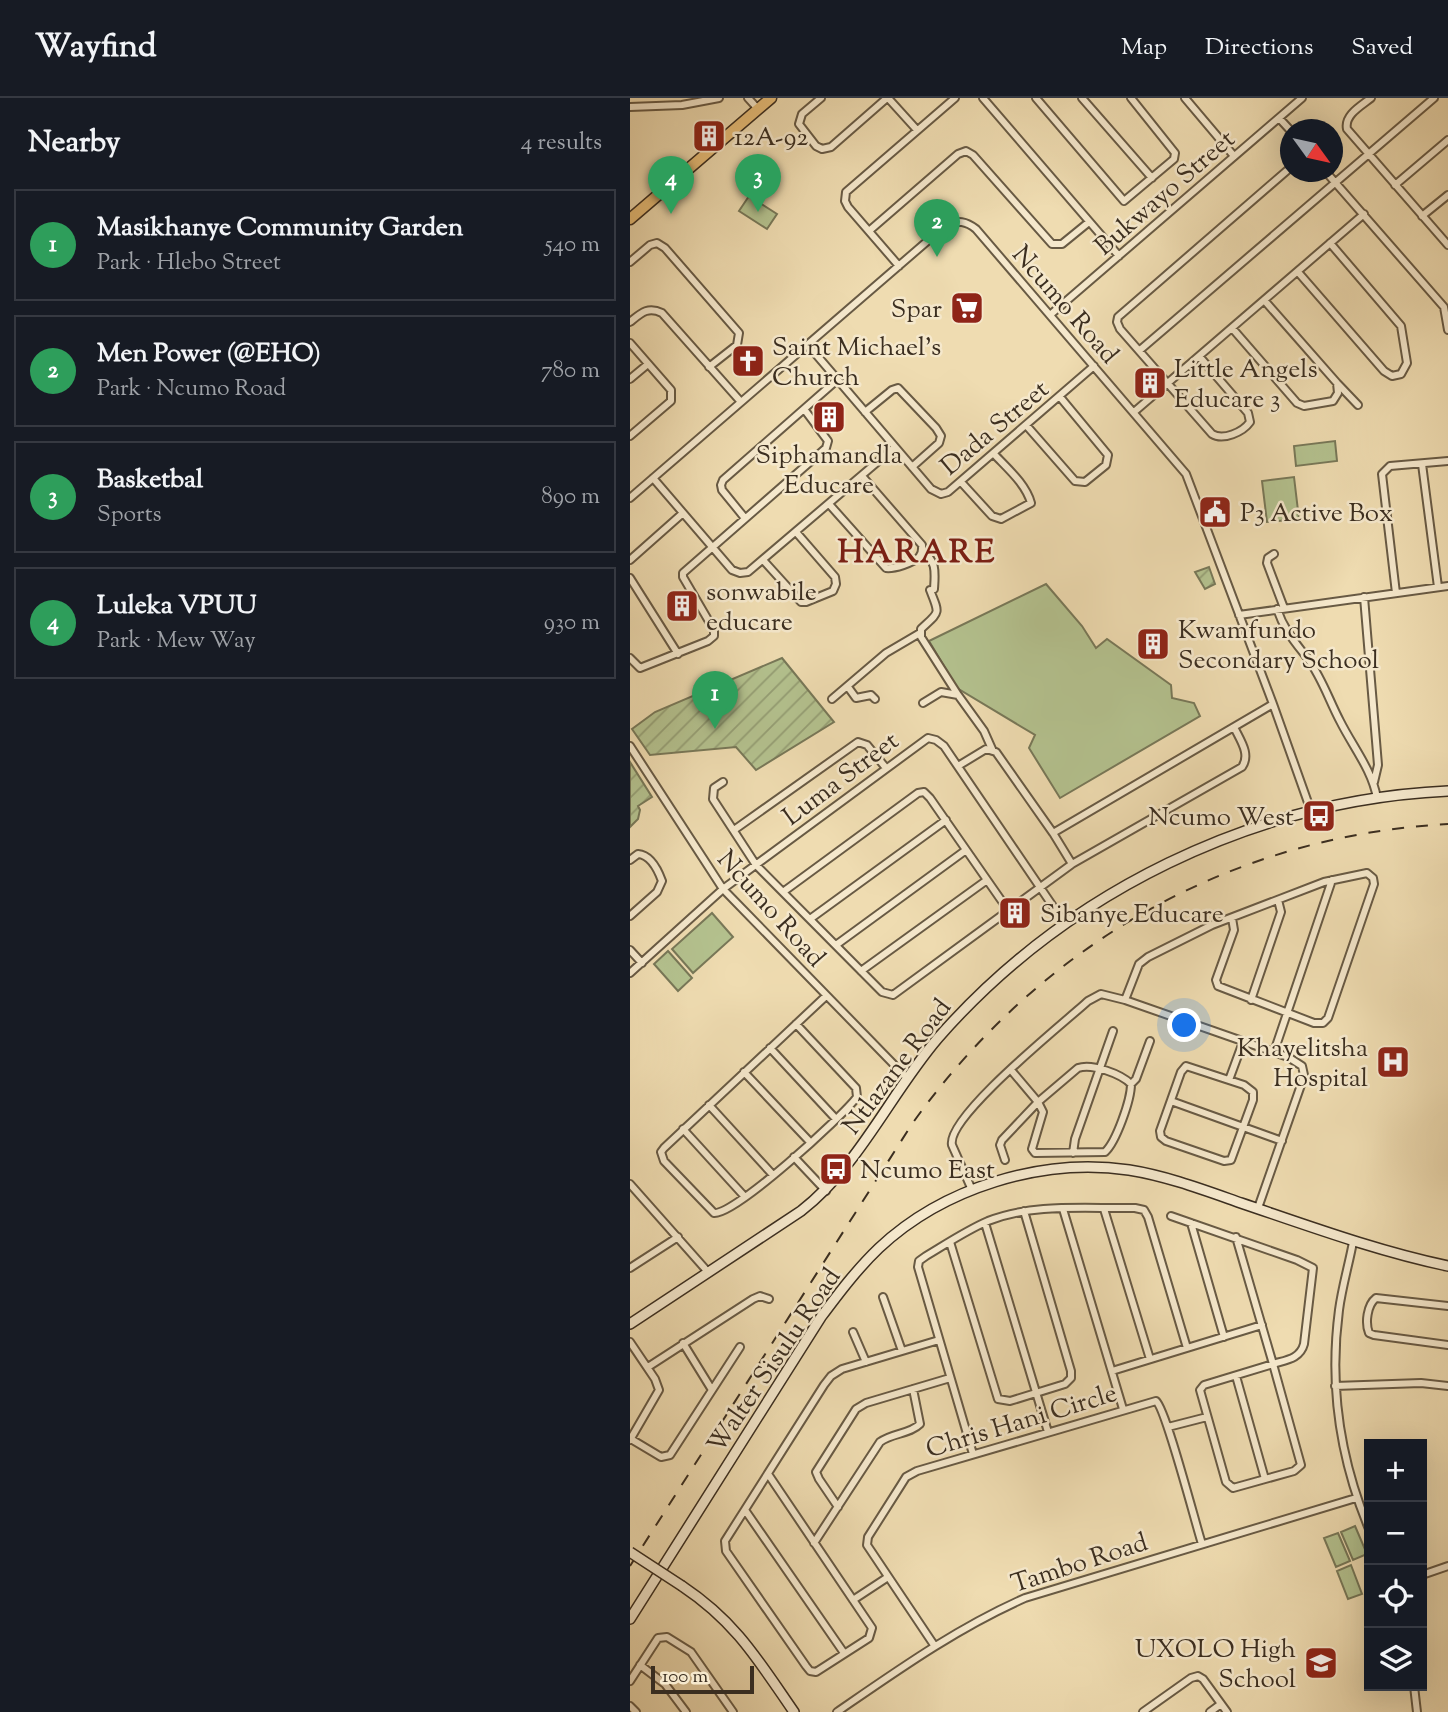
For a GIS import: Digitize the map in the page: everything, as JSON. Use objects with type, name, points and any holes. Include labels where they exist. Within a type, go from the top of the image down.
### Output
[{"type":"main road","points":[[630,219],[771,98]]},
{"type":"street","points":[[630,107],[681,105],[719,98]]},
{"type":"street","points":[[748,98],[758,109]]},
{"type":"street","points":[[821,98],[802,114],[799,124],[816,146],[822,149],[831,147],[888,98],[917,130]]},
{"type":"street","points":[[899,266],[847,205],[846,192],[955,98]]},
{"type":"street","points":[[983,98],[1119,256]]},
{"type":"street","points":[[1036,98],[1124,201],[1174,159],[1175,153],[1131,98]]},
{"type":"street","points":[[1042,105],[1049,98]]},
{"type":"street","points":[[1082,98],[1152,178]]},
{"type":"street","points":[[1185,98],[1234,156]]},
{"type":"street","name":"Bukwayo Street","points":[[1050,315],[1302,98]]},
{"type":"street","points":[[1371,98],[1349,117],[1346,123],[1349,132],[1448,245]]},
{"type":"street","points":[[1140,350],[1434,98]]},
{"type":"street","points":[[1395,186],[1448,140]]},
{"type":"street","points":[[869,231],[958,154],[967,151],[1052,244],[1062,244],[1089,222]]},
{"type":"street","points":[[1199,356],[1248,413],[1250,422],[1244,429],[1216,437],[1118,326],[1120,314],[1280,177]]},
{"type":"street","points":[[1336,183],[1446,306],[1448,330]]},
{"type":"street","points":[[1422,216],[1448,195]]},
{"type":"street","points":[[1134,412],[1364,214]]},
{"type":"street","name":"Ncumo Road","points":[[630,498],[946,225],[955,221],[968,222],[1182,468],[1190,482],[1311,811]]},
{"type":"street","points":[[630,262],[650,245],[657,243],[665,248],[739,333],[737,345],[709,367]]},
{"type":"street","points":[[1297,272],[1384,371],[1392,376],[1401,374],[1407,363],[1401,327],[1330,243]]},
{"type":"street","points":[[1264,300],[1358,405]]},
{"type":"street","points":[[630,322],[645,310],[654,309],[662,313],[741,402]]},
{"type":"street","points":[[1232,328],[1300,405],[1331,402],[1337,396],[1337,383]]},
{"type":"street","points":[[630,343],[673,395],[671,401],[630,436]]},
{"type":"street","name":"Dada Street","points":[[808,345],[931,489],[941,494],[948,492],[994,454],[1094,366]]},
{"type":"street","points":[[630,379],[648,364]]},
{"type":"street","points":[[744,517],[722,490],[723,480],[837,380]]},
{"type":"street","points":[[865,412],[898,388],[936,428],[940,436],[939,443],[912,467]]},
{"type":"street","points":[[1026,425],[1075,481],[1085,482],[1106,465],[1108,455],[1060,397]]},
{"type":"street","points":[[630,658],[640,668],[678,654],[714,636],[714,630],[683,577],[685,569],[826,448],[828,441],[824,433],[804,409]]},
{"type":"street","points":[[653,478],[732,570],[748,572],[895,447]]},
{"type":"street","points":[[961,481],[992,516],[1001,519],[1024,509],[1031,503],[1029,495],[994,454]]},
{"type":"street","points":[[1396,593],[1382,474],[1390,466],[1448,461]]},
{"type":"street","points":[[1422,464],[1438,587]]},
{"type":"street","points":[[829,504],[886,568],[891,569],[919,558],[922,545],[862,476]]},
{"type":"street","points":[[630,559],[683,513]]},
{"type":"street","points":[[763,560],[800,602],[833,591],[835,577],[796,532]]},
{"type":"street","points":[[832,699],[886,653],[920,633],[938,609],[932,590],[936,568],[933,561],[922,552]]},
{"type":"street","points":[[1274,554],[1268,558],[1267,563],[1282,626],[1322,682],[1340,723],[1374,782],[1377,799]]},
{"type":"street","points":[[630,579],[678,654]]},
{"type":"street","points":[[1239,615],[1448,586]]},
{"type":"street","points":[[1364,597],[1378,765],[1374,782]]},
{"type":"street","points":[[920,633],[984,731],[992,749],[1053,833],[1072,864]]},
{"type":"street","points":[[848,687],[856,698],[869,695],[875,699]]},
{"type":"street","points":[[923,702],[941,692],[958,695]]},
{"type":"street","points":[[1053,833],[1273,704]]},
{"type":"street","points":[[723,782],[714,788],[713,795],[756,865],[888,995],[896,994],[1072,864],[1241,767],[1246,762],[1246,754],[1234,727]]},
{"type":"street","name":"Luma Street","points":[[630,973],[723,890],[928,738],[940,743],[958,766],[1065,923]]},
{"type":"street","points":[[734,831],[858,742],[867,745],[886,768]]},
{"type":"street","name":"Ncumo Road","points":[[630,746],[723,890],[907,1078]]},
{"type":"street","points":[[958,766],[986,749],[992,749]]},
{"type":"street","name":"Ntlazane Road","points":[[630,1324],[801,1212],[826,1191],[938,1039],[983,991],[1065,923],[1129,883],[1231,835],[1311,811],[1377,799],[1448,791]]},
{"type":"street","points":[[783,892],[918,793],[926,794],[946,820],[1008,910]]},
{"type":"street","points":[[810,919],[946,820]]},
{"type":"street","points":[[836,945],[966,850]]},
{"type":"street","points":[[630,860],[638,854],[647,856],[662,881],[657,891],[630,916]]},
{"type":"street","points":[[1125,1000],[1142,960],[1190,936],[1232,918],[1332,880],[1367,873],[1373,878],[1374,884],[1328,1018],[1319,1023],[1251,1000],[1216,984],[1234,930],[1232,918]]},
{"type":"street","points":[[861,971],[986,880]]},
{"type":"street","points":[[1275,1052],[1332,880]]},
{"type":"street","points":[[1251,1000],[1280,914],[1278,900]]},
{"type":"street","points":[[630,950],[642,963]]},
{"type":"street","points":[[972,1190],[952,1145],[953,1132],[967,1113],[1011,1070],[1096,996],[1110,995],[1294,1059],[1303,1070],[1301,1085],[1258,1208]]},
{"type":"street","points":[[796,1024],[856,1088],[858,1092],[855,1100],[774,1175],[724,1211],[714,1213],[664,1161],[661,1152],[683,1129],[826,996]]},
{"type":"street","points":[[1073,1153],[1075,1139],[1114,1031]]},
{"type":"street","points":[[1011,1070],[1043,1112],[1032,1149],[1040,1154],[1105,1152],[1110,1147],[1131,1084],[1136,1079],[1150,1041]]},
{"type":"street","points":[[1229,1080],[1243,1042]]},
{"type":"street","points":[[770,1048],[835,1118]]},
{"type":"street","points":[[1005,1160],[1000,1145],[1002,1140],[1038,1102],[1078,1068],[1086,1066],[1100,1070],[1124,1078],[1131,1084]]},
{"type":"street","points":[[1186,1066],[1250,1088],[1253,1092],[1234,1154],[1227,1161],[1161,1137],[1160,1131],[1171,1101],[1181,1072],[1186,1066]]},
{"type":"street","points":[[744,1072],[810,1142]]},
{"type":"street","points":[[1171,1101],[1282,1141]]},
{"type":"street","points":[[709,1105],[774,1175]]},
{"type":"street","points":[[683,1129],[745,1197]]},
{"type":"street","points":[[794,1157],[826,1191]]},
{"type":"street","name":"Walter Sisulu Road","points":[[630,1619],[803,1346],[855,1273],[880,1247],[916,1219],[972,1190],[1008,1178],[1047,1170],[1108,1168],[1165,1178],[1353,1242],[1448,1266]]},
{"type":"street","points":[[630,1184],[708,1272]]},
{"type":"street","points":[[1063,1209],[1123,1409]]},
{"type":"street","points":[[1104,1209],[1150,1360]]},
{"type":"street","points":[[973,1454],[918,1264],[985,1223],[1024,1211],[1140,1209],[1145,1212],[1187,1348]]},
{"type":"street","points":[[950,1242],[997,1396],[1004,1402],[1065,1384],[1071,1375],[1024,1211]]},
{"type":"street","points":[[1171,1216],[1236,1237],[1308,1264],[1314,1270],[1301,1352],[1295,1357],[1273,1364],[1236,1376],[1201,1388],[1200,1393],[1228,1485],[1237,1488],[1294,1471],[1301,1463],[1273,1364],[1262,1325],[1236,1237]]},
{"type":"street","points":[[985,1223],[1048,1432]]},
{"type":"street","points":[[1191,1223],[1224,1337]]},
{"type":"street","points":[[630,1268],[678,1237]]},
{"type":"street","points":[[1353,1242],[1338,1316],[1335,1386],[1339,1427],[1356,1498],[1364,1517]]},
{"type":"street","points":[[648,1367],[753,1299],[760,1296],[769,1299]]},
{"type":"street","points":[[883,1297],[902,1351]]},
{"type":"street","points":[[1448,1306],[1376,1298],[1370,1305],[1367,1328],[1369,1333],[1374,1335],[1448,1345]]},
{"type":"street","points":[[1112,1371],[1262,1325]]},
{"type":"street","points":[[853,1332],[866,1362]]},
{"type":"street","points":[[768,1474],[870,1625],[872,1633],[816,1672],[810,1671],[806,1666],[724,1547],[725,1541],[745,1510],[768,1474],[831,1376],[839,1370],[939,1340]]},
{"type":"street","points":[[630,1342],[648,1367],[659,1390],[630,1439],[661,1457],[667,1457],[677,1446],[740,1347]]},
{"type":"street","points":[[684,1343],[712,1390]]},
{"type":"street","points":[[1236,1376],[1265,1479]]},
{"type":"street","points":[[838,1507],[817,1476],[822,1460],[859,1406],[950,1378]]},
{"type":"street","points":[[1335,1386],[1421,1383],[1448,1386]]},
{"type":"street","points":[[814,1543],[880,1442],[888,1436],[916,1428],[920,1423],[913,1389]]},
{"type":"street","name":"Chris Hani Circle","points":[[934,1646],[866,1542],[904,1480],[917,1471],[1123,1409],[1158,1402],[1168,1427],[1202,1544]]},
{"type":"street","points":[[1168,1427],[1207,1417]]},
{"type":"street","name":"Tambo Road","points":[[837,1712],[934,1646],[988,1615],[1032,1595],[1356,1498]]},
{"type":"street","points":[[745,1510],[844,1653]]},
{"type":"street","points":[[630,1552],[682,1586],[737,1631],[794,1712]]},
{"type":"street","points":[[1427,1573],[1448,1566]]},
{"type":"street","points":[[853,1600],[888,1577]]},
{"type":"street","points":[[630,1681],[658,1638],[667,1637],[695,1657],[733,1712]]},
{"type":"street","points":[[640,1665],[665,1684],[686,1712]]},
{"type":"street","points":[[1143,1712],[1195,1676],[1203,1679],[1227,1712]]},
{"type":"street","points":[[1415,1691],[1417,1712]]},
{"type":"street","points":[[1210,1712],[1221,1704]]},
{"type":"street","points":[[630,1706],[636,1712]]},
{"type":"green space","points":[[749,196],[777,214],[767,229],[739,211]]},
{"type":"green space","points":[[1335,441],[1337,461],[1296,466],[1294,446]]},
{"type":"green space","points":[[1294,477],[1299,519],[1267,522],[1262,481]]},
{"type":"green space","points":[[1209,567],[1215,584],[1205,589],[1195,572]]},
{"type":"green space","points":[[1046,584],[1082,626],[1096,648],[1107,639],[1171,685],[1172,698],[1194,703],[1200,716],[1060,798],[1029,748],[1035,735],[957,688],[929,641]]},
{"type":"green space","points":[[782,658],[834,722],[756,770],[736,747],[650,755],[632,729],[655,712]]},
{"type":"green space","points":[[630,762],[652,797],[638,806],[638,819],[630,827]]},
{"type":"green space","points":[[712,913],[733,937],[693,973],[672,949]]},
{"type":"green space","points":[[668,951],[692,978],[678,991],[654,964]]},
{"type":"green space","points":[[1355,1526],[1364,1547],[1364,1555],[1353,1560],[1341,1532]]},
{"type":"green space","points":[[1338,1533],[1350,1561],[1336,1567],[1324,1538]]},
{"type":"green space","points":[[1351,1565],[1362,1594],[1348,1599],[1337,1571]]},
{"type":"railway","points":[[630,1566],[912,1124],[963,1060],[1019,1004],[1080,954],[1146,912],[1216,877],[1290,851],[1367,833],[1448,824]]},
{"type":"place","name":"12A-92","points":[[709,136]]},
{"type":"place","name":"Basketbal","points":[[758,212]]},
{"type":"place","name":"Luleka VPUU","points":[[671,214]]},
{"type":"place","name":"Men Power (@EHO)","points":[[937,257]]},
{"type":"place","name":"Spar","points":[[967,308]]},
{"type":"place","name":"Saint Michael's Church","points":[[748,361]]},
{"type":"place","name":"Little Angels Educare 3","points":[[1150,383]]},
{"type":"place","name":"Siphamandla Educare","points":[[829,417]]},
{"type":"place","name":"P3 Active Box","points":[[1215,512]]},
{"type":"place","name":"sonwabile educare","points":[[682,606]]},
{"type":"place","name":"Kwamfundo Secondary School","points":[[1153,644]]},
{"type":"place","name":"Masikhanye Community Garden","points":[[715,729]]},
{"type":"place","name":"Ncumo West","points":[[1319,816]]},
{"type":"place","name":"Sibanye Educare","points":[[1015,913]]},
{"type":"place","name":"Khayelitsha Hospital","points":[[1393,1062]]},
{"type":"place","name":"Ncumo East","points":[[836,1169]]},
{"type":"place","name":"UXOLO High School","points":[[1321,1663]]},
{"type":"district","name":"HARARE","points":[[917,550]]}]
